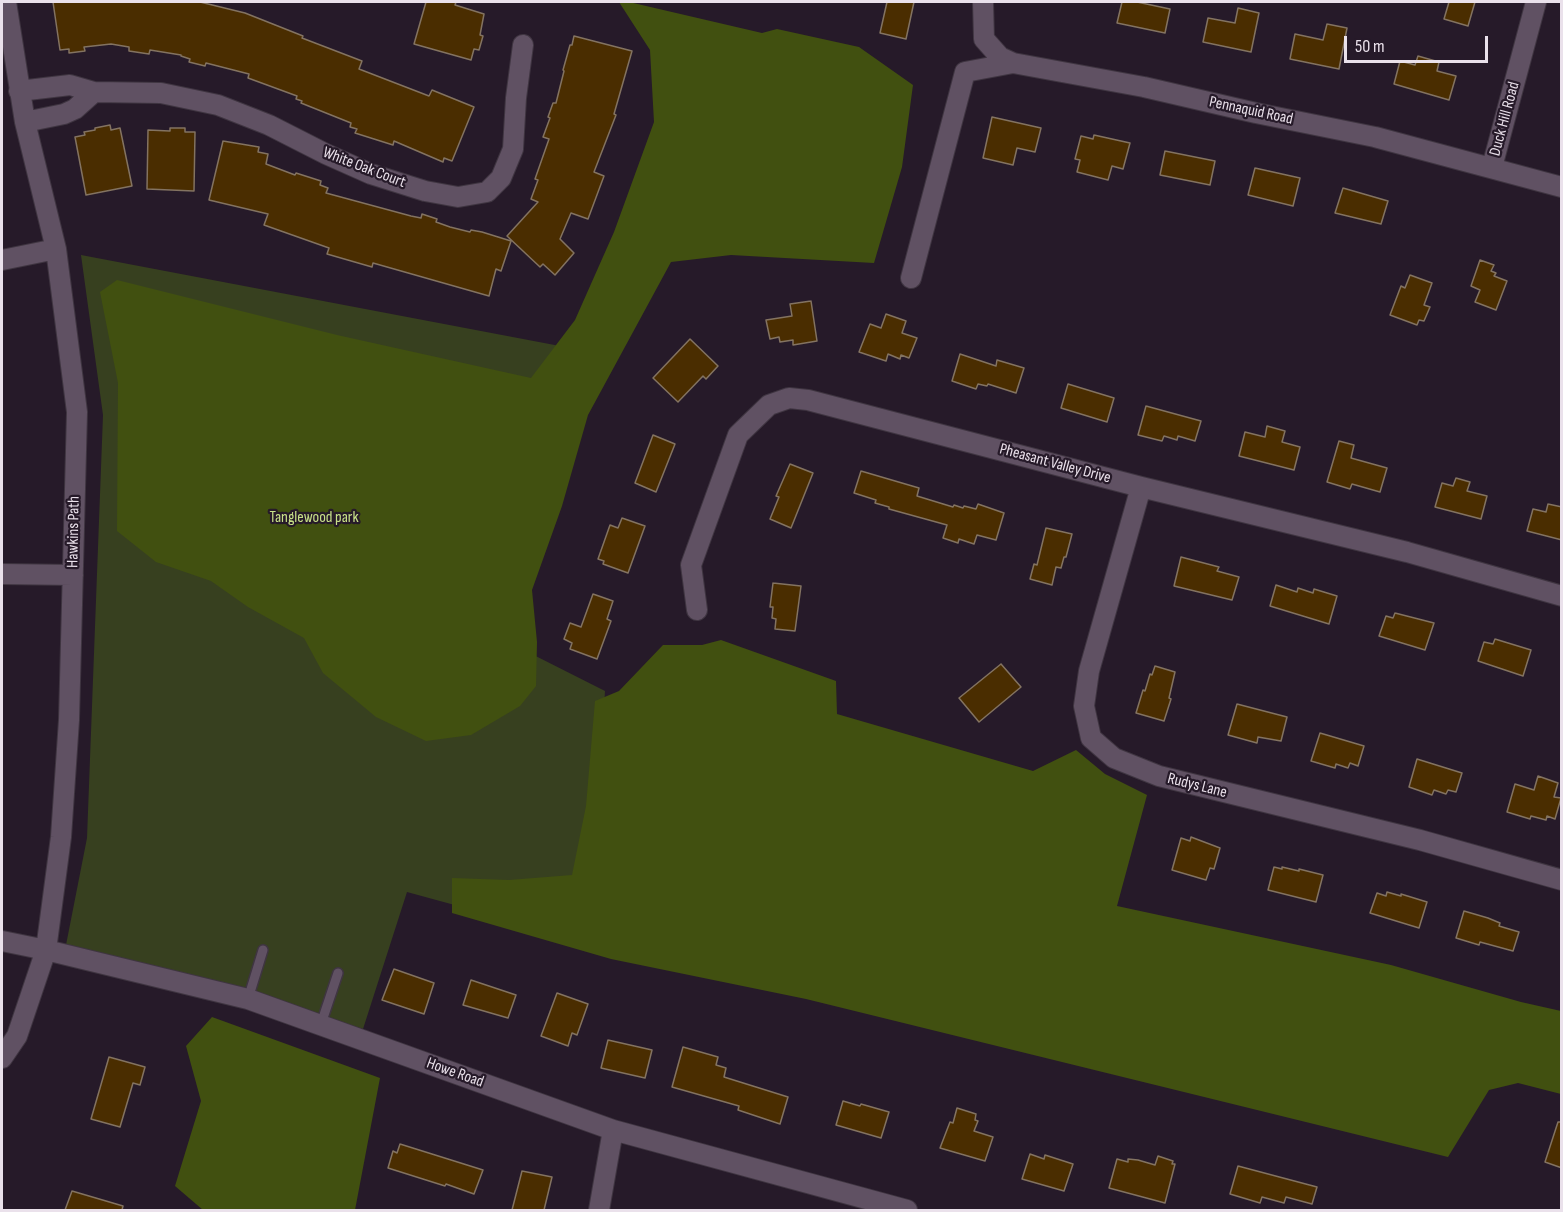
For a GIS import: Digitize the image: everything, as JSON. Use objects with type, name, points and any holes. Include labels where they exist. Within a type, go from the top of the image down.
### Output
[{"type":"street","name":"Hawkins Path","points":[[2,1058],[17,1036],[46,950],[61,837],[69,720],[76,412],[56,249],[25,122],[6,2]]},
{"type":"street","name":"Pennaquid Road","points":[[983,2],[984,39],[1000,57],[1013,63],[1144,87],[1256,113],[1375,136],[1562,186]]},
{"type":"street","name":"Duck Hill Road","points":[[1492,167],[1536,2]]},
{"type":"street","name":"White Oak Court","points":[[19,91],[70,86],[94,92],[161,93],[218,105],[269,125],[371,174],[425,191],[458,197],[488,192],[501,178],[513,149],[516,98],[523,45]]},
{"type":"street","points":[[911,278],[966,72],[1013,63]]},
{"type":"street","points":[[25,122],[75,110],[94,92]]},
{"type":"street","points":[[2,260],[56,249]]},
{"type":"street","name":"Pheasant Valley Drive","points":[[697,610],[691,565],[738,435],[770,405],[789,398],[808,399],[1141,487],[1395,549],[1562,596]]},
{"type":"street","name":"Rudys Lane","points":[[1141,487],[1089,671],[1084,706],[1091,738],[1114,758],[1159,776],[1420,840],[1562,880]]},
{"type":"street","points":[[2,574],[73,575]]},
{"type":"street","name":"Howe Road","points":[[2,941],[248,999],[613,1130],[907,1210]]},
{"type":"street","points":[[599,1210],[613,1130]]},
{"type":"lane","points":[[248,999],[263,950]]},
{"type":"lane","points":[[321,1024],[338,973]]},
{"type":"green space","points":[[619,2],[629,2],[762,33],[777,29],[859,47],[913,85],[902,167],[874,263],[731,255],[671,262],[588,415],[562,506],[532,590],[537,642],[536,686],[520,706],[471,735],[426,741],[376,717],[323,673],[304,638],[248,607],[211,581],[156,562],[117,531],[118,383],[100,292],[117,280],[337,335],[531,378],[575,320],[614,232],[654,122],[650,50]]},
{"type":"green space","name":"Tanglewood park","points":[[81,255],[602,354],[500,638],[605,691],[590,942],[407,892],[363,1029],[66,945],[87,838],[103,415]]},
{"type":"green space","points":[[721,640],[836,681],[837,714],[1033,771],[1076,750],[1105,774],[1147,795],[1117,906],[1391,965],[1561,1011],[1561,1094],[1518,1083],[1489,1090],[1448,1157],[806,999],[611,959],[452,913],[452,878],[509,880],[572,875],[586,806],[595,701],[619,691],[663,645],[702,645]]},
{"type":"green space","points":[[212,1017],[380,1078],[355,1210],[203,1210],[175,1186],[201,1101],[186,1046]]},
{"type":"building","points":[[53,2],[200,2],[245,13],[362,61],[359,69],[429,96],[432,90],[474,107],[452,161],[444,158],[443,162],[394,141],[393,145],[355,133],[357,129],[350,127],[351,123],[301,103],[302,101],[296,99],[297,96],[248,78],[249,74],[206,63],[205,66],[189,62],[190,59],[181,55],[150,50],[149,54],[129,51],[129,47],[111,44],[84,47],[85,51],[69,53],[69,49],[60,50]]},
{"type":"building","points":[[426,2],[456,2],[455,5],[484,14],[480,35],[483,36],[479,50],[474,49],[471,60],[414,44]]},
{"type":"building","points":[[887,2],[914,2],[906,39],[880,33]]},
{"type":"building","points":[[1122,2],[1137,2],[1170,9],[1165,33],[1117,23]]},
{"type":"building","points":[[1449,2],[1475,2],[1468,26],[1444,19]]},
{"type":"building","points":[[1238,8],[1259,13],[1251,52],[1203,42],[1208,18],[1235,23]]},
{"type":"building","points":[[1327,24],[1347,28],[1339,69],[1290,59],[1295,34],[1323,40]]},
{"type":"building","points":[[574,36],[632,51],[614,114],[616,115],[594,172],[604,176],[588,219],[571,213],[560,239],[574,253],[555,275],[543,264],[540,267],[507,236],[538,202],[531,199],[538,180],[535,179],[549,139],[543,137],[553,103],[556,103],[563,70]]},
{"type":"building","points":[[1418,56],[1439,62],[1437,71],[1456,76],[1449,100],[1394,84],[1400,61],[1415,65]]},
{"type":"building","points":[[992,117],[1041,128],[1035,152],[1017,148],[1013,165],[983,158]]},
{"type":"building","points":[[110,125],[111,130],[120,128],[132,186],[86,195],[75,137],[85,135],[84,132],[95,130],[95,128]]},
{"type":"building","points":[[170,128],[185,128],[185,132],[195,132],[194,191],[147,189],[148,130],[170,131]]},
{"type":"building","points":[[1094,135],[1130,143],[1123,169],[1112,166],[1108,180],[1077,172],[1080,160],[1075,159],[1081,136],[1093,139]]},
{"type":"building","points":[[223,141],[259,147],[258,152],[268,154],[266,164],[295,175],[296,173],[321,181],[320,185],[328,188],[326,193],[411,216],[421,218],[422,214],[450,227],[470,232],[471,230],[482,232],[511,241],[501,271],[496,269],[489,296],[373,263],[372,267],[327,254],[329,248],[264,225],[268,214],[209,200]]},
{"type":"building","points":[[1165,151],[1215,161],[1210,185],[1160,175]]},
{"type":"building","points":[[1255,168],[1300,178],[1293,206],[1248,195]]},
{"type":"building","points":[[1343,188],[1388,201],[1381,224],[1335,213]]},
{"type":"building","points":[[1480,260],[1494,265],[1491,271],[1496,273],[1494,276],[1507,281],[1496,310],[1475,302],[1480,290],[1471,286]]},
{"type":"building","points":[[1410,275],[1432,283],[1424,305],[1430,307],[1424,321],[1419,320],[1417,325],[1390,315],[1401,286],[1405,288]]},
{"type":"building","points":[[811,301],[817,341],[793,345],[793,340],[780,342],[779,337],[770,339],[766,320],[792,316],[790,304]]},
{"type":"building","points":[[886,314],[906,321],[902,333],[917,338],[909,358],[901,355],[900,359],[888,354],[886,361],[859,352],[870,324],[881,328]]},
{"type":"building","points":[[690,339],[718,366],[706,379],[703,376],[678,402],[653,378]]},
{"type":"building","points":[[960,354],[996,366],[997,360],[1024,368],[1016,393],[988,384],[987,386],[978,384],[976,389],[952,381]]},
{"type":"building","points":[[1068,384],[1114,398],[1107,422],[1061,408]]},
{"type":"building","points":[[1146,406],[1201,421],[1195,441],[1178,436],[1177,440],[1164,436],[1162,441],[1138,435]]},
{"type":"building","points":[[1267,426],[1285,431],[1282,442],[1300,447],[1294,470],[1239,456],[1245,432],[1265,437]]},
{"type":"building","points":[[653,435],[675,444],[656,492],[635,483]]},
{"type":"building","points":[[1339,441],[1354,445],[1351,458],[1387,468],[1380,492],[1352,484],[1350,489],[1327,482]]},
{"type":"building","points":[[790,464],[813,473],[791,528],[770,519],[779,497],[776,496]]},
{"type":"building","points":[[861,471],[919,488],[917,496],[953,507],[954,505],[976,509],[978,504],[1004,513],[996,540],[977,535],[974,544],[959,539],[958,543],[943,538],[947,525],[889,509],[889,507],[875,503],[876,500],[854,493]]},
{"type":"building","points":[[1456,478],[1470,482],[1467,491],[1487,496],[1481,519],[1435,507],[1442,483],[1453,486]]},
{"type":"building","points":[[1548,504],[1562,507],[1562,540],[1527,531],[1533,509],[1546,512]]},
{"type":"building","points":[[622,518],[645,526],[628,573],[603,564],[604,561],[598,559],[610,525],[618,528]]},
{"type":"building","points":[[1046,528],[1072,534],[1061,568],[1056,567],[1052,585],[1030,579],[1034,564],[1037,565]]},
{"type":"building","points":[[1181,557],[1219,567],[1217,571],[1239,577],[1232,600],[1174,586]]},
{"type":"building","points":[[773,583],[801,586],[795,631],[775,629],[776,619],[772,618],[773,607],[770,607]]},
{"type":"building","points":[[1276,585],[1297,592],[1298,588],[1313,593],[1314,589],[1337,596],[1329,624],[1270,606]]},
{"type":"building","points":[[593,594],[613,601],[607,619],[611,621],[597,659],[570,649],[572,643],[564,639],[570,623],[581,627]]},
{"type":"building","points":[[1395,613],[1434,623],[1425,650],[1379,636],[1386,616],[1393,618]]},
{"type":"building","points":[[1495,639],[1531,650],[1523,676],[1478,661],[1484,642],[1493,644]]},
{"type":"building","points":[[1001,664],[1021,687],[979,722],[959,698]]},
{"type":"building","points":[[1155,666],[1175,672],[1169,698],[1171,699],[1164,721],[1136,713],[1143,690],[1145,691]]},
{"type":"building","points":[[1237,704],[1287,717],[1281,741],[1258,737],[1257,743],[1228,735]]},
{"type":"building","points":[[1320,733],[1364,746],[1358,766],[1350,763],[1348,768],[1336,764],[1335,768],[1311,761]]},
{"type":"building","points":[[1417,759],[1462,773],[1456,792],[1448,790],[1446,794],[1434,790],[1432,795],[1409,787]]},
{"type":"building","points":[[1538,776],[1558,783],[1554,797],[1561,798],[1555,819],[1547,816],[1546,820],[1531,816],[1530,819],[1507,812],[1515,784],[1534,790]]},
{"type":"building","points":[[1191,837],[1220,848],[1214,869],[1210,868],[1206,880],[1172,870],[1181,838],[1190,841]]},
{"type":"building","points":[[1274,867],[1299,871],[1299,869],[1323,875],[1316,902],[1268,890]]},
{"type":"building","points":[[1387,892],[1427,902],[1419,928],[1370,913],[1377,893],[1386,896]]},
{"type":"building","points":[[1464,911],[1488,918],[1500,923],[1499,926],[1519,932],[1513,951],[1456,938]]},
{"type":"building","points":[[394,969],[434,983],[424,1014],[382,1000]]},
{"type":"building","points":[[471,980],[516,995],[508,1018],[463,1005]]},
{"type":"building","points":[[557,993],[588,1004],[577,1035],[572,1033],[568,1046],[541,1036]]},
{"type":"building","points":[[608,1040],[652,1050],[645,1078],[601,1068]]},
{"type":"building","points":[[683,1047],[718,1057],[716,1065],[726,1068],[724,1077],[788,1097],[780,1124],[738,1110],[739,1106],[672,1087]]},
{"type":"building","points":[[109,1057],[145,1067],[140,1085],[133,1083],[120,1127],[91,1119]]},
{"type":"building","points":[[843,1101],[889,1112],[881,1138],[836,1125]]},
{"type":"building","points":[[957,1108],[976,1114],[975,1120],[978,1121],[974,1131],[993,1137],[985,1161],[940,1148],[950,1122],[953,1123]]},
{"type":"building","points":[[1558,1122],[1562,1122],[1562,1168],[1545,1162]]},
{"type":"building","points":[[400,1144],[483,1170],[474,1194],[388,1168],[393,1151],[397,1153]]},
{"type":"building","points":[[1030,1154],[1044,1159],[1045,1155],[1073,1164],[1064,1191],[1022,1179]]},
{"type":"building","points":[[1158,1156],[1173,1161],[1172,1164],[1175,1164],[1165,1203],[1109,1188],[1117,1159],[1128,1162],[1128,1159],[1138,1160],[1155,1165]]},
{"type":"building","points":[[1238,1166],[1317,1187],[1312,1204],[1286,1197],[1284,1203],[1262,1197],[1260,1203],[1230,1194]]},
{"type":"building","points":[[522,1171],[552,1177],[544,1210],[512,1210]]},
{"type":"building","points":[[72,1191],[123,1206],[122,1210],[65,1210]]}]
